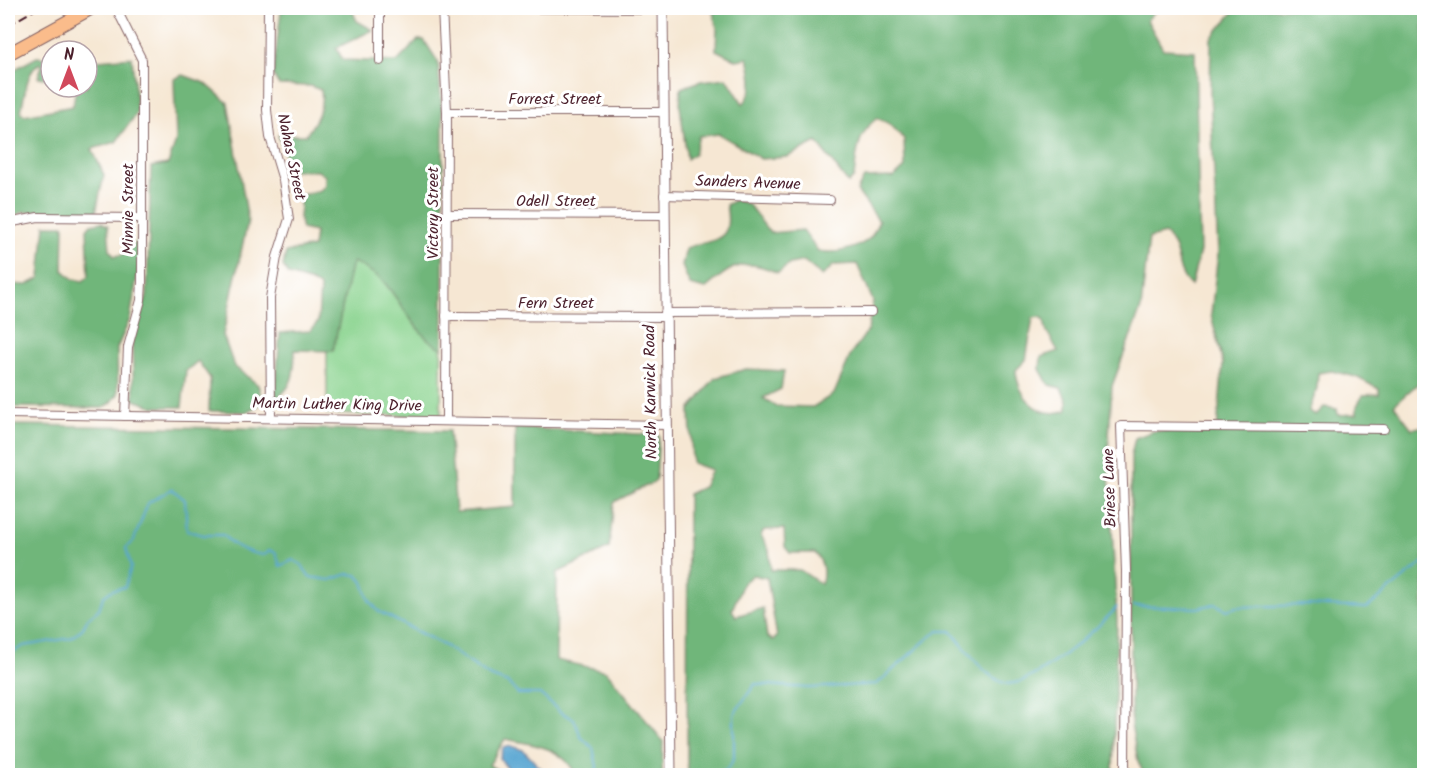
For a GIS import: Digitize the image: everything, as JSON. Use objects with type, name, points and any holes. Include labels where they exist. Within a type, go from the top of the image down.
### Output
[{"type":"main road","points":[[8,54],[92,8]]},
{"type":"street","name":"Minnie Street","points":[[116,8],[142,60],[141,300],[128,348],[125,416]]},
{"type":"street","name":"Nahas Street","points":[[268,8],[267,110],[270,137],[283,180],[289,219],[270,298],[271,417]]},
{"type":"street","points":[[380,8],[380,61]]},
{"type":"street","points":[[440,8],[663,8]]},
{"type":"street","name":"Victory Street","points":[[440,8],[447,112],[446,419]]},
{"type":"street","name":"North Karwick Road","points":[[663,8],[671,776]]},
{"type":"street","name":"Forrest Street","points":[[447,112],[664,112]]},
{"type":"street","name":"Sanders Avenue","points":[[664,195],[830,200]]},
{"type":"street","name":"Odell Street","points":[[447,214],[665,215]]},
{"type":"street","points":[[8,223],[38,217],[141,218]]},
{"type":"street","name":"Fern Street","points":[[446,316],[871,312]]},
{"type":"street","name":"Martin Luther King Drive","points":[[8,414],[446,419],[667,425]]},
{"type":"street","name":"Briese Lane","points":[[1125,776],[1126,571],[1121,426],[1384,429]]},
{"type":"green space","points":[[293,8],[351,8],[357,21],[373,30],[336,48],[343,60],[397,62],[418,40],[424,40],[438,62],[443,121],[443,348],[426,338],[382,280],[354,262],[351,266],[333,351],[295,350],[294,372],[290,384],[275,399],[280,333],[310,331],[318,322],[320,287],[289,275],[283,266],[286,252],[313,247],[315,232],[302,229],[299,217],[301,195],[319,191],[325,186],[325,176],[318,171],[290,170],[278,135],[306,135],[316,119],[322,97],[321,90],[310,86],[279,85],[273,75],[281,11]]},
{"type":"green space","points":[[712,8],[1158,8],[1147,20],[1163,49],[1195,51],[1200,251],[1191,286],[1185,280],[1174,247],[1165,234],[1149,238],[1141,308],[1112,386],[1108,453],[1117,621],[1113,775],[687,775],[688,494],[703,487],[711,470],[692,463],[690,410],[715,378],[746,369],[784,371],[781,389],[763,398],[776,406],[813,407],[834,394],[851,354],[868,330],[873,301],[857,264],[834,265],[822,276],[804,261],[790,264],[778,273],[756,265],[739,266],[723,274],[705,289],[690,285],[682,266],[686,248],[713,241],[724,234],[728,218],[726,205],[735,200],[748,204],[770,233],[803,230],[818,251],[831,252],[852,248],[870,238],[879,221],[857,191],[864,178],[894,177],[905,167],[904,139],[890,124],[877,118],[865,130],[857,152],[854,177],[848,183],[817,142],[787,157],[761,159],[719,134],[699,136],[694,154],[687,159],[680,106],[681,88],[701,81],[727,78],[743,104],[750,93],[752,76],[748,58],[736,60],[716,50],[717,28]],"holes":[[[1033,318],[1044,319],[1046,330],[1058,351],[1041,357],[1040,369],[1049,385],[1061,388],[1067,401],[1067,410],[1057,413],[1039,409],[1032,404],[1025,397],[1017,380],[1016,370],[1026,360]],[[784,529],[785,547],[790,553],[815,553],[822,567],[821,584],[800,570],[771,570],[769,550],[761,535],[764,530]],[[753,575],[767,578],[777,637],[773,640],[767,637],[763,608],[736,616],[732,610],[743,583]]]},
{"type":"green space","points":[[1237,8],[1424,8],[1424,378],[1394,405],[1412,429],[1424,426],[1424,765],[1369,776],[1212,776],[1194,770],[1173,775],[1144,775],[1138,761],[1131,724],[1131,455],[1135,438],[1154,431],[1217,430],[1223,363],[1211,315],[1218,253],[1210,93],[1211,38]],"holes":[[[1332,371],[1356,377],[1379,389],[1379,394],[1363,395],[1357,406],[1357,414],[1338,415],[1337,409],[1324,407],[1316,415],[1309,411],[1317,388],[1318,373]]]},
{"type":"green space","points":[[39,57],[39,64],[32,72],[25,91],[21,111],[24,115],[73,106],[74,99],[99,99],[99,60],[132,57],[137,113],[116,142],[92,149],[104,175],[96,212],[23,212],[8,218],[8,73]]},
{"type":"green space","points":[[183,75],[205,83],[228,103],[248,220],[223,335],[234,366],[258,385],[263,403],[246,412],[209,411],[210,378],[198,361],[186,371],[182,407],[155,407],[134,400],[132,341],[147,296],[151,167],[168,164],[176,141],[174,79]]},
{"type":"green space","points":[[102,222],[108,226],[110,250],[114,256],[122,255],[139,240],[139,265],[130,319],[117,348],[118,394],[111,403],[103,408],[8,407],[8,284],[27,285],[40,278],[45,225],[64,225],[63,270],[73,279],[83,281],[89,276],[87,229],[91,224]]},
{"type":"green space","points":[[327,256],[442,257],[441,416],[327,414]]},
{"type":"green space","points":[[8,425],[12,425],[8,654]]},
{"type":"green space","points":[[12,425],[449,431],[456,512],[515,507],[515,428],[659,435],[656,481],[614,502],[609,548],[557,573],[556,660],[606,671],[663,741],[662,775],[576,775],[563,758],[546,748],[505,739],[489,765],[506,775],[8,775]]},
{"type":"water","points":[[511,746],[523,750],[547,775],[519,775],[509,770],[500,758],[503,748]]},
{"type":"waterway","points":[[8,655],[23,646],[71,638],[99,609],[103,597],[112,590],[125,587],[131,567],[126,548],[134,540],[148,503],[172,489],[185,500],[187,531],[204,535],[223,535],[237,546],[258,554],[264,555],[269,550],[276,553],[280,566],[293,560],[302,565],[309,577],[330,580],[348,574],[357,575],[363,582],[369,600],[378,611],[447,647],[489,676],[508,683],[518,694],[540,694],[560,712],[574,719],[581,737],[593,748],[597,767],[594,776]]},
{"type":"waterway","points":[[1134,606],[1197,608],[1215,604],[1227,610],[1236,607],[1308,605],[1367,608],[1424,562]]},
{"type":"waterway","points":[[716,776],[730,766],[734,757],[734,714],[755,684],[809,688],[877,684],[938,631],[951,631],[988,674],[1004,683],[1015,683],[1046,668],[1080,642],[1117,607]]},
{"type":"railway","points":[[8,25],[38,8]]}]
